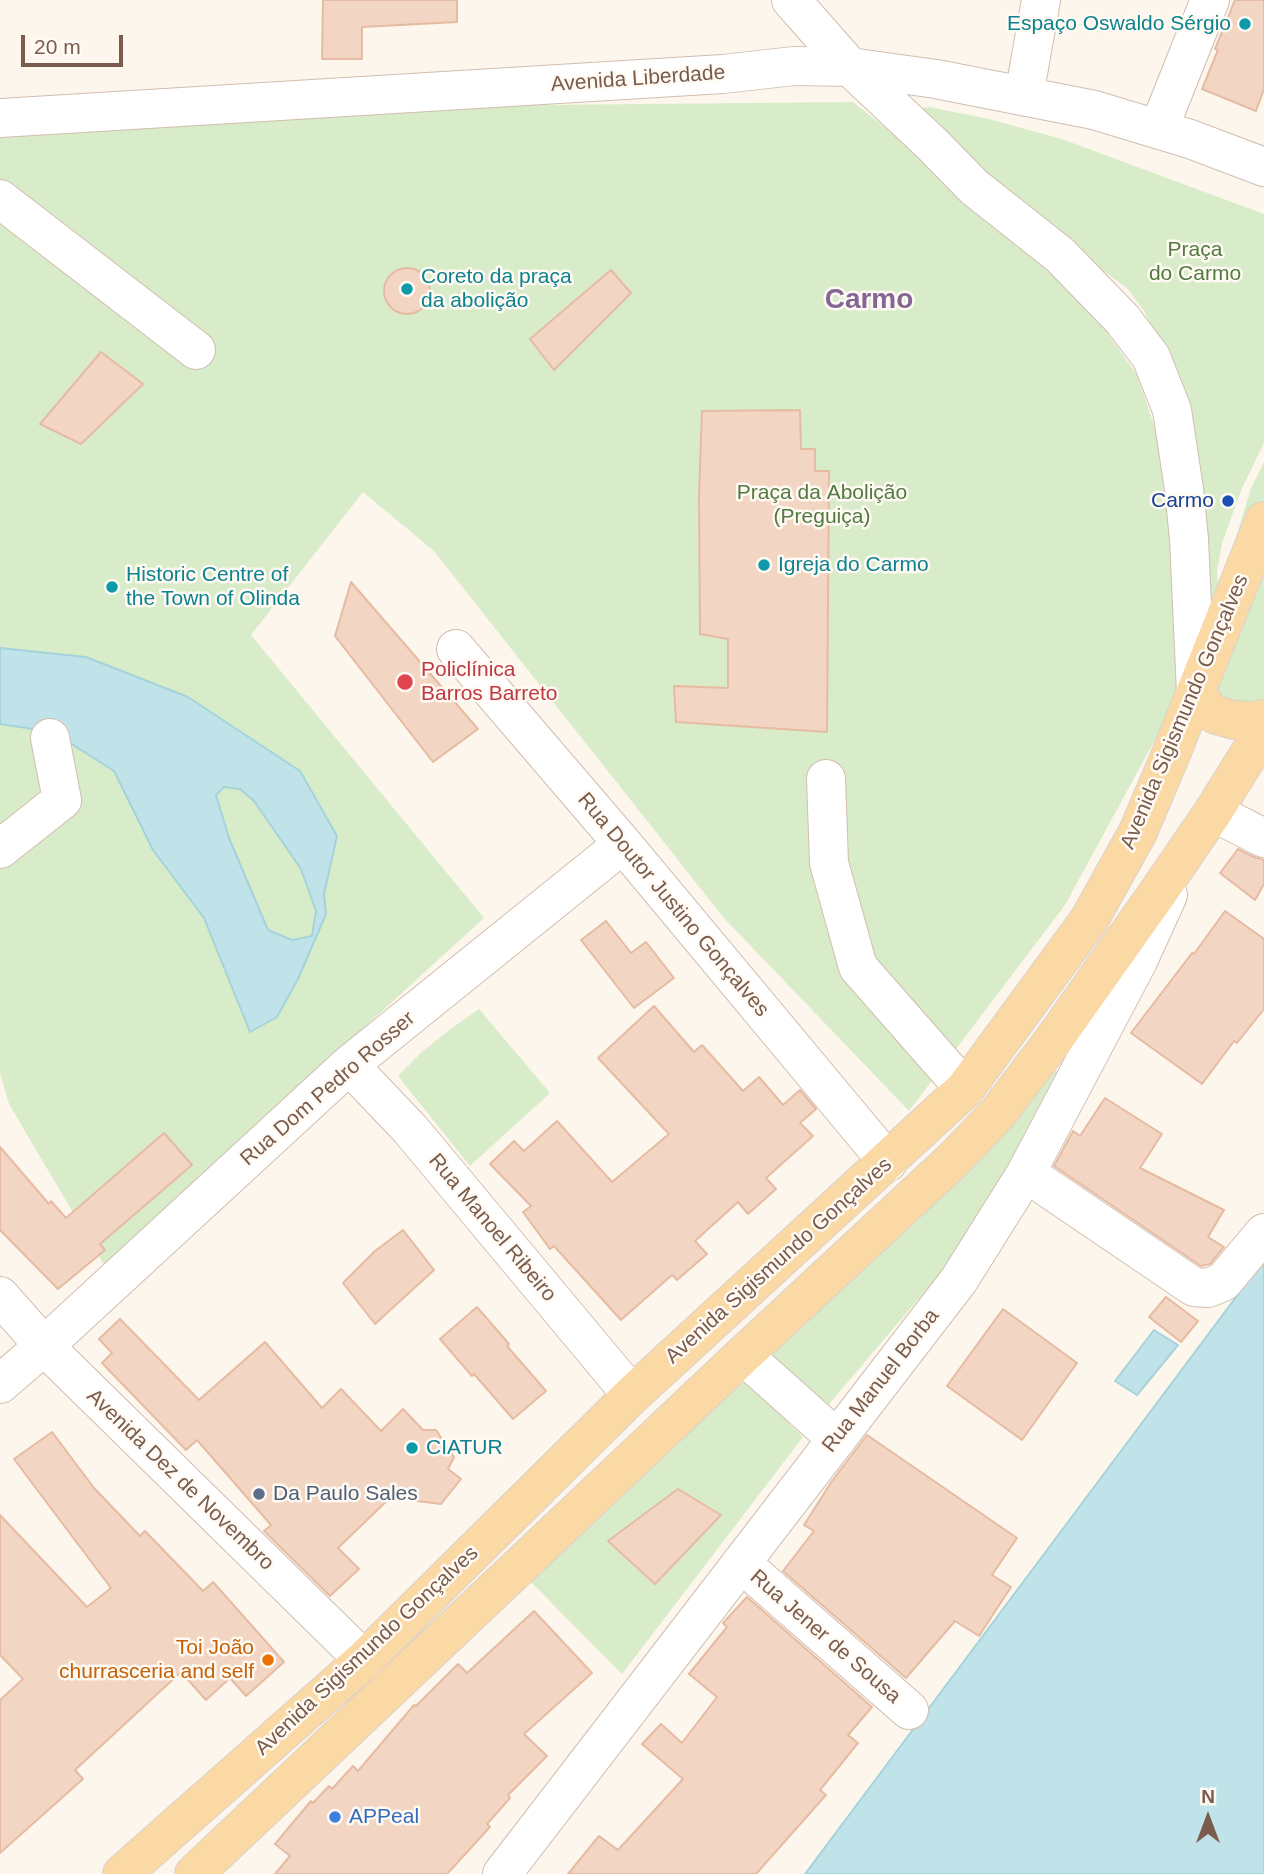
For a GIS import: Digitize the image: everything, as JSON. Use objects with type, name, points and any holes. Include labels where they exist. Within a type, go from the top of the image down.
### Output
[{"type":"main road","name":"Avenida Sigismundo Gonçalves","points":[[122,1874],[364,1660],[632,1395],[965,1089],[1089,920],[1138,832],[1264,522]]},
{"type":"main road","points":[[1196,693],[1209,711],[1216,715],[1234,720],[1264,719]]},
{"type":"main road","name":"Avenida Sigismundo Gonçalves","points":[[194,1874],[952,1161],[998,1113],[1052,1042],[1191,844],[1264,730]]},
{"type":"street","points":[[791,0],[850,67],[974,187],[1059,255],[1123,320],[1151,357],[1172,410],[1184,489],[1196,693]]},
{"type":"street","points":[[1024,96],[1041,0]]},
{"type":"street","points":[[1159,128],[1210,0]]},
{"type":"street","name":"Avenida Liberdade","points":[[0,118],[723,74],[794,66],[850,67],[936,79],[1094,110],[1159,128],[1264,167]]},
{"type":"street","points":[[0,198],[196,350]]},
{"type":"street","name":"Rua Doutor Justino Gonçalves","points":[[456,649],[623,844],[888,1162]]},
{"type":"street","points":[[0,849],[62,800],[50,738]]},
{"type":"street","points":[[825,779],[829,863],[859,967],[965,1089]]},
{"type":"street","points":[[1213,812],[1264,838]]},
{"type":"street","name":"Rua Dom Pedro Rosser","points":[[0,1384],[349,1065],[623,844]]},
{"type":"street","name":"Rua Manuel Borba","points":[[502,1874],[959,1280],[1026,1174],[1138,961],[1191,844]]},
{"type":"street","name":"Rua Manoel Ribeiro","points":[[349,1065],[410,1129],[632,1395]]},
{"type":"street","points":[[1026,1174],[1194,1287],[1208,1288],[1223,1282],[1264,1233]]},
{"type":"street","name":"Avenida Dez de Novembro","points":[[0,1296],[44,1346],[364,1660]]},
{"type":"street","points":[[743,1355],[837,1439]]},
{"type":"street","name":"Rua Jener de Sousa","points":[[741,1563],[909,1710]]},
{"type":"green space","name":"Praça da Abolição (Preguiça)","points":[[853,102],[1063,270],[1137,375],[1180,502],[1176,701],[1065,905],[909,1111],[723,917],[434,551],[363,492],[251,635],[484,918],[104,1265],[9,1104],[0,1073],[0,131],[439,106]]},
{"type":"green space","name":"Praça do Carmo","points":[[929,107],[989,119],[1062,139],[1264,214],[1264,443],[1242,488],[1222,543],[1217,572],[1219,594],[1251,488],[1264,462],[1264,726],[1214,716],[1209,618],[1174,372],[1144,311],[1128,289],[1062,247],[919,112]]},
{"type":"green space","points":[[479,1009],[550,1093],[470,1166],[398,1076],[422,1052]]},
{"type":"green space","points":[[1050,1071],[1061,1072],[1062,1083],[959,1251],[819,1416],[757,1356]]},
{"type":"green space","points":[[745,1381],[803,1437],[622,1674],[525,1576]]},
{"type":"water","points":[[0,648],[86,657],[188,697],[300,771],[337,836],[324,894],[326,914],[298,979],[277,1017],[250,1032],[204,918],[153,850],[114,771],[53,732],[0,724]],"holes":[[[224,787],[240,789],[254,801],[301,869],[316,911],[312,936],[292,940],[268,930],[229,838],[216,795]]]},
{"type":"water","points":[[1264,1262],[1264,1874],[805,1874],[1248,1281]]},
{"type":"water","points":[[1154,1330],[1178,1345],[1137,1395],[1115,1381]]},
{"type":"building","points":[[323,0],[457,0],[457,22],[362,27],[362,59],[322,59]]},
{"type":"building","points":[[1235,0],[1264,0],[1264,89],[1256,111],[1202,89]]},
{"type":"building","name":"Coreto da praça da abolição","points":[[407,268],[424,274],[430,291],[424,308],[407,314],[390,308],[384,291],[390,274]]},
{"type":"building","points":[[611,270],[631,293],[554,370],[530,339]]},
{"type":"building","points":[[101,352],[143,384],[81,444],[40,424]]},
{"type":"building","name":"Igreja do Carmo","points":[[800,410],[801,449],[815,449],[815,471],[829,471],[827,732],[676,722],[674,686],[728,688],[728,639],[700,634],[699,496],[702,411]]},
{"type":"building","name":"Policlínica Barros Barreto","points":[[351,582],[478,729],[433,762],[335,636]]},
{"type":"building","points":[[1238,849],[1264,860],[1264,884],[1255,900],[1220,873]]},
{"type":"building","points":[[1225,911],[1264,939],[1264,1009],[1237,1043],[1234,1041],[1202,1084],[1131,1033]]},
{"type":"building","points":[[606,921],[631,953],[646,942],[674,978],[634,1008],[581,940]]},
{"type":"building","points":[[654,1006],[694,1052],[702,1045],[743,1091],[759,1077],[783,1105],[800,1090],[816,1109],[800,1123],[813,1136],[766,1178],[776,1189],[748,1214],[738,1202],[695,1241],[707,1254],[677,1280],[672,1275],[621,1320],[554,1246],[550,1249],[523,1212],[531,1206],[490,1164],[514,1141],[524,1151],[557,1121],[612,1182],[669,1134],[598,1058]]},
{"type":"building","points":[[1105,1098],[1162,1134],[1140,1168],[1224,1210],[1208,1237],[1224,1247],[1210,1264],[1201,1266],[1054,1166],[1073,1131],[1080,1136]]},
{"type":"building","points":[[164,1133],[192,1165],[100,1244],[105,1250],[58,1289],[0,1230],[0,1147],[49,1204],[51,1201],[66,1218]]},
{"type":"building","points":[[403,1230],[434,1270],[375,1324],[343,1283],[375,1251]]},
{"type":"building","points":[[1166,1297],[1198,1321],[1181,1342],[1149,1317]]},
{"type":"building","points":[[477,1307],[546,1391],[513,1419],[440,1339]]},
{"type":"building","points":[[1003,1309],[1077,1363],[1022,1440],[947,1386]]},
{"type":"building","points":[[120,1319],[199,1400],[265,1342],[322,1408],[341,1389],[381,1431],[403,1409],[423,1430],[436,1430],[454,1457],[448,1469],[461,1479],[441,1504],[401,1499],[395,1493],[338,1548],[359,1569],[330,1596],[264,1531],[271,1525],[197,1440],[186,1450],[102,1363],[112,1353],[99,1339]]},
{"type":"building","points":[[52,1432],[94,1488],[140,1536],[145,1531],[203,1591],[213,1582],[284,1662],[246,1696],[230,1678],[206,1700],[181,1672],[75,1770],[83,1779],[0,1853],[0,1700],[23,1679],[0,1655],[0,1515],[87,1607],[111,1588],[14,1459]]},
{"type":"building","points":[[867,1435],[1017,1538],[992,1575],[1011,1587],[979,1636],[955,1621],[906,1678],[783,1571],[814,1531],[804,1525],[832,1481]]},
{"type":"building","points":[[678,1489],[721,1515],[655,1584],[608,1541]]},
{"type":"building","points":[[747,1597],[872,1707],[848,1735],[858,1743],[820,1790],[826,1795],[756,1874],[568,1874],[599,1836],[618,1850],[683,1779],[642,1744],[661,1724],[682,1743],[717,1697],[689,1674],[727,1627],[723,1623]]},
{"type":"building","points":[[534,1611],[592,1673],[524,1734],[547,1756],[508,1795],[510,1798],[487,1824],[490,1827],[447,1874],[275,1874],[290,1856],[275,1844],[311,1801],[313,1803],[329,1786],[332,1789],[353,1766],[358,1771],[414,1705],[458,1664],[467,1673]]},
{"type":"place","name":"Espaço Oswaldo Sérgio","points":[[1245,24]]},
{"type":"place","name":"Coreto da praça da abolição","points":[[407,289]]},
{"type":"place","name":"Carmo","points":[[1228,501]]},
{"type":"place","name":"Igreja do Carmo","points":[[764,565]]},
{"type":"place","name":"Historic Centre of the Town of Olinda","points":[[112,587]]},
{"type":"place","name":"Policlínica Barros Barreto","points":[[405,682]]},
{"type":"place","name":"CIATUR","points":[[412,1448]]},
{"type":"place","name":"Da Paulo Sales","points":[[259,1494]]},
{"type":"place","name":"Toi João churrasceria and self","points":[[268,1660]]},
{"type":"place","name":"APPeal","points":[[335,1817]]},
{"type":"district","name":"Carmo","points":[[869,300]]}]
